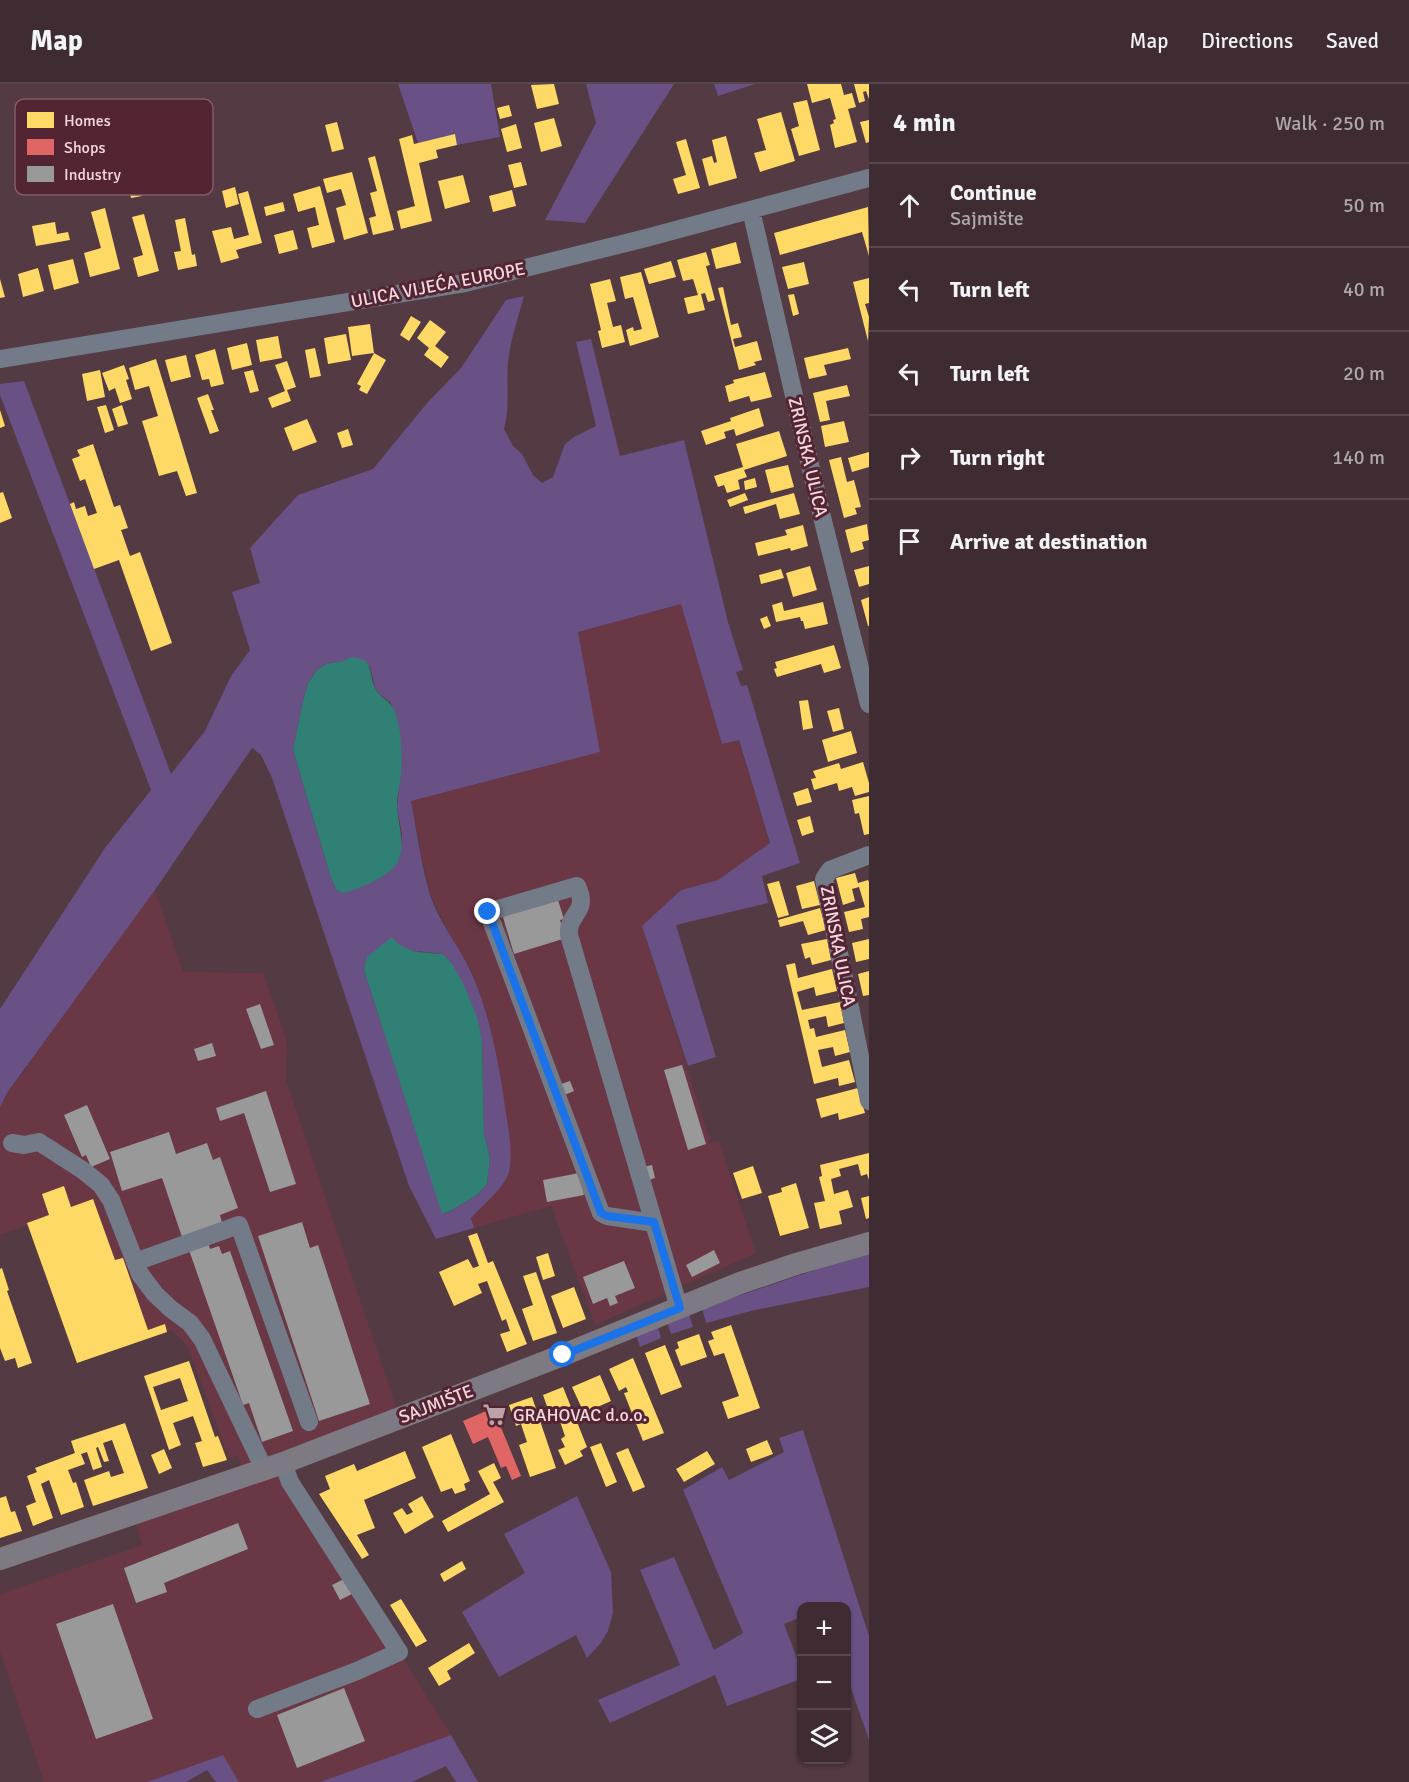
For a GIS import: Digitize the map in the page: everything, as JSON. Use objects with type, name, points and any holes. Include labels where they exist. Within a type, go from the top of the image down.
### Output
[{"type":"main road","name":"SAJMIŠTE","points":[[0,1559],[274,1466],[563,1355],[740,1283],[869,1243]]},
{"type":"street","name":"ULICA VIJEĆA EUROPE","points":[[0,359],[465,283],[646,238],[869,178]]},
{"type":"street","name":"ZRINSKA ULICA","points":[[751,210],[823,520],[869,704]]},
{"type":"street","name":"ZRINSKA ULICA","points":[[869,855],[830,870],[824,879],[869,1101]]},
{"type":"street","points":[[654,1222],[607,1216],[601,1213],[488,912],[577,886],[582,904],[568,928],[569,935],[680,1308]]},
{"type":"street","points":[[12,1143],[24,1145],[39,1142],[84,1171],[101,1185],[111,1200],[140,1274],[155,1294],[190,1323],[202,1339],[274,1466],[290,1482],[399,1652],[357,1671],[257,1709]]},
{"type":"street","points":[[135,1262],[239,1225],[309,1422]]},
{"type":"shaded area","points":[[398,84],[491,84],[500,137],[457,145],[455,135],[418,143]]},
{"type":"shaded area","points":[[586,84],[674,84],[585,223],[545,220],[596,123]]},
{"type":"shaded area","points":[[714,84],[755,84],[718,96]]},
{"type":"shaded area","points":[[524,296],[509,355],[504,429],[513,446],[522,454],[533,475],[542,483],[553,477],[565,444],[596,426],[576,342],[591,339],[620,456],[684,440],[728,622],[743,670],[736,672],[741,686],[747,685],[800,863],[762,876],[768,903],[676,925],[716,1057],[688,1066],[642,926],[681,890],[718,880],[770,843],[739,740],[722,744],[681,604],[578,632],[600,752],[411,801],[430,895],[471,972],[484,1006],[497,1059],[508,1128],[511,1150],[507,1178],[471,1218],[474,1228],[436,1239],[409,1186],[272,778],[261,755],[252,748],[155,890],[7,1093],[0,1107],[0,1009],[105,848],[151,790],[0,395],[0,384],[24,381],[171,774],[205,731],[231,676],[250,650],[232,592],[260,583],[250,548],[298,495],[373,469],[427,403],[461,368],[506,300]],"holes":[[[351,657],[370,667],[375,688],[390,702],[396,715],[401,771],[397,807],[402,835],[400,858],[336,889],[293,750],[308,683],[316,671],[326,664]],[[396,943],[406,950],[443,954],[482,1042],[484,1132],[490,1159],[487,1184],[477,1195],[443,1214],[364,970],[372,954]]]},
{"type":"shaded area","points":[[681,604],[722,744],[738,739],[770,844],[718,880],[681,890],[642,926],[711,1143],[719,1141],[756,1253],[595,1325],[551,1206],[474,1228],[471,1218],[502,1185],[509,1173],[510,1139],[481,997],[470,969],[431,897],[411,801],[599,752],[578,632]]},
{"type":"shaded area","points":[[351,657],[365,660],[376,690],[392,706],[398,722],[401,775],[397,807],[402,845],[399,860],[385,875],[342,893],[336,889],[331,878],[293,750],[308,683],[316,671],[326,664]]},
{"type":"shaded area","points":[[155,890],[183,972],[263,973],[286,1038],[286,1080],[400,1418],[284,1463],[451,1735],[320,1782],[239,1782],[223,1755],[147,1782],[44,1782],[0,1652],[0,1594],[142,1545],[133,1514],[244,1476],[238,1456],[229,1458],[189,1350],[172,1330],[77,1363],[28,1225],[0,1235],[0,1107],[7,1094]]},
{"type":"shaded area","points":[[392,937],[402,947],[408,949],[443,954],[452,964],[463,983],[477,1017],[482,1042],[484,1132],[490,1159],[487,1184],[477,1195],[442,1214],[364,970],[367,957]]},
{"type":"shaded area","points":[[869,1252],[869,1287],[751,1311],[706,1323],[702,1308]]},
{"type":"shaded area","points":[[689,1314],[693,1327],[671,1334],[667,1322]]},
{"type":"shaded area","points":[[658,1327],[661,1338],[640,1347],[636,1334]]},
{"type":"shaded area","points":[[803,1430],[869,1636],[869,1740],[851,1688],[851,1602],[797,1602],[797,1619],[784,1624],[797,1658],[797,1680],[727,1706],[715,1675],[610,1723],[598,1700],[680,1665],[640,1570],[674,1557],[714,1650],[743,1633],[683,1490],[722,1467],[729,1480],[784,1452],[779,1438]]},
{"type":"shaded area","points":[[577,1496],[611,1572],[613,1613],[608,1631],[587,1658],[576,1635],[499,1677],[462,1612],[525,1573],[504,1534]]},
{"type":"shaded area","points":[[451,1735],[478,1782],[456,1782],[446,1766],[412,1782],[320,1782]]},
{"type":"shaded area","points":[[223,1755],[239,1782],[216,1782],[207,1770],[186,1782],[147,1782]]},
{"type":"building: Homes","points":[[554,84],[559,104],[537,109],[531,85]]},
{"type":"building: Homes","points":[[807,84],[841,84],[844,95],[852,93],[856,107],[848,109],[857,142],[835,148],[830,125],[836,119],[830,98],[812,103]]},
{"type":"building: Homes","points":[[854,84],[869,84],[869,99],[866,91],[863,92],[865,101],[859,103]]},
{"type":"building: Homes","points":[[807,100],[820,150],[799,156],[791,129],[799,126],[793,103]]},
{"type":"building: Homes","points":[[509,105],[512,116],[500,119],[497,108]]},
{"type":"building: Homes","points":[[781,112],[795,161],[760,172],[754,153],[766,150],[757,119]]},
{"type":"building: Homes","points":[[554,118],[562,146],[541,152],[534,123]]},
{"type":"building: Homes","points":[[869,120],[869,142],[866,143],[860,122]]},
{"type":"building: Homes","points":[[337,122],[344,149],[332,152],[325,125]]},
{"type":"building: Homes","points":[[516,124],[522,148],[507,152],[501,129]]},
{"type":"building: Homes","points":[[455,134],[457,145],[436,150],[438,158],[419,163],[432,221],[401,229],[397,211],[415,206],[399,139],[412,135],[414,144]]},
{"type":"building: Homes","points":[[726,136],[737,178],[709,186],[702,159],[712,156],[714,163],[717,162],[712,140]]},
{"type":"building: Homes","points":[[686,139],[700,188],[678,194],[673,179],[686,175],[676,142]]},
{"type":"building: Homes","points":[[375,156],[394,230],[373,235],[369,218],[376,216],[370,193],[377,191],[368,158]]},
{"type":"building: Homes","points":[[521,162],[527,185],[514,188],[508,165]]},
{"type":"building: Homes","points":[[352,172],[368,233],[344,240],[336,208],[346,205],[341,189],[327,193],[323,179]]},
{"type":"building: Homes","points":[[463,175],[470,202],[445,209],[438,181]]},
{"type":"building: Homes","points":[[320,186],[335,242],[312,248],[307,228],[319,225],[315,207],[298,212],[293,194]]},
{"type":"building: Homes","points":[[235,187],[239,204],[226,208],[222,191]]},
{"type":"building: Homes","points":[[512,190],[516,206],[493,212],[489,196]]},
{"type":"building: Homes","points":[[248,191],[262,243],[236,250],[239,258],[221,263],[212,231],[231,227],[234,239],[249,235],[238,194]]},
{"type":"building: Homes","points":[[130,195],[142,195],[142,196],[131,198]]},
{"type":"building: Homes","points":[[283,202],[285,211],[266,216],[264,207]]},
{"type":"building: Homes","points":[[868,207],[869,256],[862,232],[780,255],[774,233]]},
{"type":"building: Homes","points":[[105,208],[120,269],[90,277],[84,253],[101,248],[91,212]]},
{"type":"building: Homes","points":[[144,214],[159,271],[138,277],[133,258],[143,255],[132,217]]},
{"type":"building: Homes","points":[[185,218],[192,255],[195,254],[197,266],[178,270],[174,252],[181,251],[175,220]]},
{"type":"building: Homes","points":[[55,222],[57,234],[68,232],[70,240],[36,246],[32,226]]},
{"type":"building: Homes","points":[[293,230],[298,249],[279,254],[274,235]]},
{"type":"building: Homes","points":[[736,242],[741,263],[716,269],[711,249]]},
{"type":"building: Homes","points":[[706,252],[710,265],[706,266],[715,300],[708,302],[705,293],[701,294],[705,310],[688,314],[684,298],[698,295],[693,279],[683,281],[677,260]]},
{"type":"building: Homes","points":[[73,259],[79,283],[54,290],[48,265]]},
{"type":"building: Homes","points":[[671,261],[676,277],[649,284],[644,269]]},
{"type":"building: Homes","points":[[804,262],[809,284],[788,289],[782,267]]},
{"type":"building: Homes","points":[[38,268],[44,291],[23,297],[18,274]]},
{"type":"building: Homes","points":[[641,272],[659,337],[630,346],[626,330],[633,327],[634,331],[642,329],[633,297],[625,299],[620,277]]},
{"type":"building: Homes","points":[[869,278],[869,303],[865,304],[869,317],[868,341],[853,282]]},
{"type":"building: Homes","points":[[0,279],[5,297],[0,298]]},
{"type":"building: Homes","points":[[610,279],[616,301],[607,303],[613,327],[621,325],[625,342],[602,348],[598,331],[601,330],[590,284]]},
{"type":"building: Homes","points":[[723,287],[731,325],[738,323],[742,337],[733,339],[735,347],[757,341],[762,360],[754,362],[756,365],[739,370],[718,288]]},
{"type":"building: Homes","points":[[794,294],[799,314],[793,316],[788,295]]},
{"type":"building: Homes","points":[[411,316],[421,322],[409,341],[400,335]]},
{"type":"building: Homes","points":[[430,320],[446,332],[435,346],[449,357],[441,368],[424,355],[429,348],[417,338]]},
{"type":"building: Homes","points":[[370,324],[374,353],[352,356],[348,327]]},
{"type":"building: Homes","points":[[346,334],[351,360],[328,364],[324,338]]},
{"type":"building: Homes","points":[[278,336],[282,358],[260,362],[256,340]]},
{"type":"building: Homes","points":[[247,343],[252,365],[232,370],[227,348]]},
{"type":"building: Homes","points":[[315,348],[321,376],[310,378],[305,350]]},
{"type":"building: Homes","points":[[848,348],[851,359],[824,365],[827,375],[809,379],[804,358]]},
{"type":"building: Homes","points":[[215,349],[224,384],[211,387],[209,379],[202,380],[195,355]]},
{"type":"building: Homes","points":[[374,353],[386,360],[367,394],[359,390],[361,386],[357,384]]},
{"type":"building: Homes","points":[[186,355],[191,377],[171,382],[165,360]]},
{"type":"building: Homes","points":[[156,359],[197,493],[186,496],[177,471],[159,476],[142,421],[158,416],[149,386],[135,390],[129,368]]},
{"type":"building: Homes","points":[[287,361],[296,387],[287,390],[291,401],[272,408],[268,398],[285,391],[275,365]]},
{"type":"building: Homes","points":[[124,365],[132,399],[120,403],[115,388],[109,391],[102,373]]},
{"type":"building: Homes","points":[[100,370],[105,397],[87,401],[82,374]]},
{"type":"building: Homes","points":[[253,370],[259,391],[250,393],[244,372]]},
{"type":"building: Homes","points":[[765,372],[772,397],[751,402],[749,396],[729,402],[725,386],[734,383],[733,380]]},
{"type":"building: Homes","points":[[847,385],[850,396],[826,401],[830,420],[820,422],[813,393]]},
{"type":"building: Homes","points":[[208,394],[219,431],[210,434],[197,398]]},
{"type":"building: Homes","points":[[106,405],[114,430],[105,433],[97,407]]},
{"type":"building: Homes","points":[[122,405],[128,424],[118,427],[112,409]]},
{"type":"building: Homes","points":[[759,408],[764,426],[736,436],[734,429],[724,432],[726,438],[706,445],[701,431]]},
{"type":"building: Homes","points":[[0,410],[5,426],[0,428]]},
{"type":"building: Homes","points":[[307,419],[317,442],[293,451],[284,428]]},
{"type":"building: Homes","points":[[844,421],[849,442],[825,447],[821,426]]},
{"type":"building: Homes","points":[[348,429],[353,445],[342,448],[337,433]]},
{"type":"building: Homes","points":[[779,431],[787,456],[744,470],[747,477],[738,480],[740,489],[727,493],[724,485],[718,487],[714,476],[743,467],[736,444]]},
{"type":"building: Homes","points":[[93,444],[114,507],[120,505],[128,528],[121,530],[130,556],[140,552],[172,643],[151,651],[119,560],[94,569],[70,504],[74,502],[76,509],[85,506],[88,516],[97,513],[85,479],[80,481],[72,459],[80,456],[77,450]]},
{"type":"building: Homes","points":[[869,452],[869,467],[852,472],[848,458]]},
{"type":"building: Homes","points":[[841,457],[847,482],[854,480],[861,507],[855,508],[857,514],[844,518],[829,460]]},
{"type":"building: Homes","points":[[788,465],[794,487],[771,493],[765,470]]},
{"type":"building: Homes","points":[[755,478],[757,487],[745,490],[744,481]]},
{"type":"building: Homes","points":[[3,492],[12,518],[0,523],[0,493]]},
{"type":"building: Homes","points":[[745,493],[748,500],[730,507],[727,500]]},
{"type":"building: Homes","points":[[794,493],[800,514],[780,519],[776,504],[745,514],[743,507]]},
{"type":"building: Homes","points":[[867,524],[869,540],[862,542],[864,549],[851,553],[845,530]]},
{"type":"building: Homes","points":[[803,525],[808,546],[758,556],[755,543],[787,535],[785,530]]},
{"type":"building: Homes","points":[[810,566],[817,590],[793,597],[786,573]]},
{"type":"building: Homes","points":[[869,566],[869,584],[859,587],[854,570]]},
{"type":"building: Homes","points":[[781,569],[784,578],[761,584],[759,575]]},
{"type":"building: Homes","points":[[869,597],[869,626],[868,626],[861,600]]},
{"type":"building: Homes","points":[[782,602],[784,611],[823,602],[828,624],[805,629],[800,617],[776,622],[772,605]]},
{"type":"building: Homes","points":[[767,616],[771,626],[764,629],[760,619]]},
{"type":"building: Homes","points":[[834,645],[841,668],[824,673],[821,664],[777,677],[774,669],[777,668],[775,662]]},
{"type":"building: Homes","points":[[808,700],[813,728],[803,730],[799,701]]},
{"type":"building: Homes","points":[[839,708],[844,729],[833,732],[827,711]]},
{"type":"building: Homes","points":[[851,731],[857,753],[828,762],[822,740]]},
{"type":"building: Homes","points":[[863,762],[869,792],[855,796],[852,787],[839,791],[837,783],[814,790],[811,779],[816,778],[813,771],[839,763],[841,769]]},
{"type":"building: Homes","points":[[808,788],[812,802],[797,806],[793,793]]},
{"type":"building: Homes","points":[[869,796],[869,834],[864,835],[859,813],[855,814],[852,800]]},
{"type":"building: Homes","points":[[810,816],[814,832],[802,836],[797,820]]},
{"type":"building: Homes","points":[[855,873],[858,883],[868,880],[869,882],[869,917],[861,919],[863,929],[849,932],[844,912],[865,907],[859,887],[852,889],[855,901],[843,905],[836,878]]},
{"type":"building: Homes","points":[[779,881],[789,915],[778,918],[767,884]]},
{"type":"building: Homes","points":[[814,881],[820,905],[802,909],[796,886]]},
{"type":"building: Homes","points":[[820,908],[826,930],[808,935],[803,921],[780,927],[778,920]]},
{"type":"building: Homes","points":[[827,939],[831,960],[812,965],[810,957],[805,959],[801,944]]},
{"type":"building: Homes","points":[[869,939],[869,959],[856,962],[852,943]]},
{"type":"building: Homes","points":[[795,963],[798,978],[832,969],[837,991],[816,996],[814,987],[797,992],[802,1010],[840,1002],[844,1023],[828,1027],[826,1016],[808,1020],[810,1029],[814,1028],[816,1037],[845,1030],[850,1052],[835,1056],[833,1047],[818,1050],[822,1067],[849,1060],[855,1082],[839,1086],[838,1078],[814,1084],[786,965]]},
{"type":"building: Homes","points":[[869,971],[869,995],[863,996],[858,974]]},
{"type":"building: Homes","points":[[858,1088],[865,1113],[839,1120],[838,1113],[821,1118],[816,1099]]},
{"type":"building: Homes","points":[[869,1153],[869,1180],[867,1174],[861,1176],[858,1164],[839,1169],[841,1176],[831,1179],[834,1194],[848,1190],[853,1207],[839,1211],[842,1224],[820,1229],[814,1203],[825,1201],[819,1177],[822,1176],[820,1165]]},
{"type":"building: Homes","points":[[753,1166],[762,1193],[742,1199],[733,1173]]},
{"type":"building: Homes","points":[[796,1183],[809,1228],[780,1236],[768,1196],[782,1192],[781,1188]]},
{"type":"building: Homes","points":[[64,1186],[71,1207],[93,1199],[115,1260],[123,1258],[148,1330],[165,1324],[167,1332],[77,1363],[27,1223],[49,1215],[42,1194]]},
{"type":"building: Homes","points":[[869,1196],[869,1218],[866,1219],[861,1198]]},
{"type":"building: Homes","points":[[477,1233],[488,1263],[493,1261],[527,1344],[507,1352],[500,1334],[510,1331],[506,1319],[502,1321],[487,1281],[478,1284],[482,1293],[454,1306],[439,1272],[468,1259],[473,1268],[479,1266],[468,1236]]},
{"type":"building: Homes","points":[[548,1253],[555,1276],[543,1280],[536,1257]]},
{"type":"building: Homes","points":[[2,1268],[9,1290],[7,1291],[32,1363],[18,1368],[15,1358],[5,1361],[0,1348],[0,1269]]},
{"type":"building: Homes","points":[[536,1272],[557,1333],[533,1341],[522,1309],[533,1305],[523,1276]]},
{"type":"building: Homes","points":[[574,1287],[586,1319],[563,1328],[551,1296]]},
{"type":"building: Homes","points":[[731,1325],[760,1408],[728,1419],[722,1402],[739,1396],[724,1353],[714,1356],[708,1341],[714,1339],[711,1332]]},
{"type":"building: Homes","points":[[699,1334],[707,1357],[681,1366],[675,1350],[679,1348],[677,1342]]},
{"type":"building: Homes","points":[[665,1345],[682,1387],[661,1395],[645,1353]]},
{"type":"building: Homes","points":[[633,1358],[664,1433],[643,1441],[624,1393],[628,1392],[626,1387],[619,1391],[609,1369]]},
{"type":"building: Homes","points":[[189,1361],[215,1437],[218,1436],[227,1460],[203,1467],[195,1443],[202,1441],[193,1416],[173,1423],[181,1445],[169,1450],[144,1376]],"holes":[[[180,1378],[188,1401],[161,1410],[153,1387]]]},
{"type":"building: Homes","points":[[600,1375],[611,1401],[584,1413],[572,1387]]},
{"type":"building: Homes","points":[[563,1387],[587,1447],[580,1451],[583,1456],[565,1465],[558,1450],[565,1447],[561,1439],[565,1436],[556,1410],[549,1412],[543,1395]]},
{"type":"building: Homes","points":[[532,1397],[556,1468],[530,1477],[519,1445],[527,1442],[521,1424],[516,1426],[509,1405]]},
{"type":"building: Homes","points":[[125,1423],[148,1488],[93,1506],[84,1480],[109,1471],[111,1477],[124,1473],[112,1440],[103,1443],[109,1461],[104,1462],[98,1447],[96,1448],[102,1467],[93,1470],[87,1452],[81,1454],[85,1464],[68,1470],[73,1483],[76,1482],[84,1507],[61,1515],[49,1480],[41,1484],[53,1518],[33,1526],[26,1506],[36,1502],[27,1476],[37,1472],[35,1468],[75,1453],[71,1441]]},
{"type":"building: Homes","points":[[451,1434],[470,1481],[464,1484],[466,1490],[455,1494],[452,1488],[441,1492],[422,1447]]},
{"type":"building: Homes","points":[[767,1440],[773,1454],[751,1462],[746,1449]]},
{"type":"building: Homes","points":[[601,1443],[617,1482],[606,1487],[590,1447]]},
{"type":"building: Homes","points":[[628,1448],[645,1487],[633,1492],[616,1453]]},
{"type":"building: Homes","points":[[164,1449],[172,1468],[159,1474],[151,1455]]},
{"type":"building: Homes","points":[[405,1451],[416,1478],[364,1500],[375,1528],[357,1535],[369,1555],[362,1559],[319,1494],[330,1489],[325,1476],[354,1464],[357,1471]]},
{"type":"building: Homes","points":[[707,1451],[715,1464],[684,1482],[676,1469]]},
{"type":"building: Homes","points":[[494,1463],[501,1478],[493,1482],[504,1502],[448,1532],[442,1521],[490,1494],[478,1471]]},
{"type":"building: Homes","points":[[6,1496],[11,1512],[15,1511],[22,1531],[0,1538],[0,1498]]},
{"type":"building: Homes","points":[[422,1496],[434,1517],[405,1534],[393,1513],[402,1508],[407,1515],[413,1512],[408,1504]]},
{"type":"building: Homes","points":[[462,1561],[466,1569],[444,1582],[440,1574]]},
{"type":"building: Homes","points":[[401,1599],[427,1641],[416,1647],[390,1605]]},
{"type":"building: Homes","points":[[469,1643],[475,1653],[447,1671],[451,1679],[439,1686],[428,1668]]},
{"type":"building: Shops","points":[[493,1408],[521,1476],[512,1480],[506,1466],[501,1468],[488,1437],[473,1444],[463,1421]]},
{"type":"building: Industry","points":[[557,897],[564,919],[560,920],[566,938],[514,954],[502,914]]},
{"type":"building: Industry","points":[[260,1004],[274,1045],[261,1049],[246,1009]]},
{"type":"building: Industry","points":[[212,1043],[216,1056],[198,1061],[194,1049]]},
{"type":"building: Industry","points":[[682,1065],[706,1144],[688,1150],[664,1070]]},
{"type":"building: Industry","points":[[570,1081],[574,1091],[562,1096],[558,1085]]},
{"type":"building: Industry","points":[[266,1091],[296,1184],[270,1192],[244,1113],[220,1121],[216,1108]]},
{"type":"building: Industry","points":[[87,1105],[110,1159],[91,1167],[86,1155],[82,1157],[64,1115]]},
{"type":"building: Industry","points":[[169,1132],[176,1154],[207,1143],[213,1160],[220,1157],[238,1208],[220,1215],[222,1223],[182,1237],[162,1178],[122,1191],[110,1152]]},
{"type":"building: Industry","points":[[652,1165],[655,1178],[646,1181],[643,1167]]},
{"type":"building: Industry","points":[[579,1173],[584,1195],[547,1202],[543,1180]]},
{"type":"building: Industry","points":[[302,1222],[310,1248],[318,1245],[370,1404],[319,1421],[258,1236]]},
{"type":"building: Industry","points":[[208,1243],[210,1249],[219,1246],[222,1254],[230,1251],[293,1431],[262,1442],[249,1403],[243,1405],[189,1250]]},
{"type":"building: Industry","points":[[714,1250],[720,1263],[692,1277],[686,1265]]},
{"type":"building: Industry","points":[[624,1261],[635,1288],[615,1296],[618,1303],[610,1306],[607,1298],[593,1304],[583,1277]]},
{"type":"building: Industry","points":[[238,1523],[248,1549],[164,1583],[167,1592],[136,1603],[124,1568]]},
{"type":"building: Industry","points":[[344,1579],[352,1594],[340,1600],[332,1585]]},
{"type":"building: Industry","points":[[113,1604],[153,1719],[96,1739],[56,1624]]},
{"type":"building: Industry","points":[[344,1688],[365,1741],[297,1768],[277,1715]]},
{"type":"place","name":"GRAHOVAC d.o.o.","points":[[495,1415]]},
{"type":"route","points":[[488,912],[601,1213],[607,1216],[654,1222],[680,1308],[563,1355]]}]
